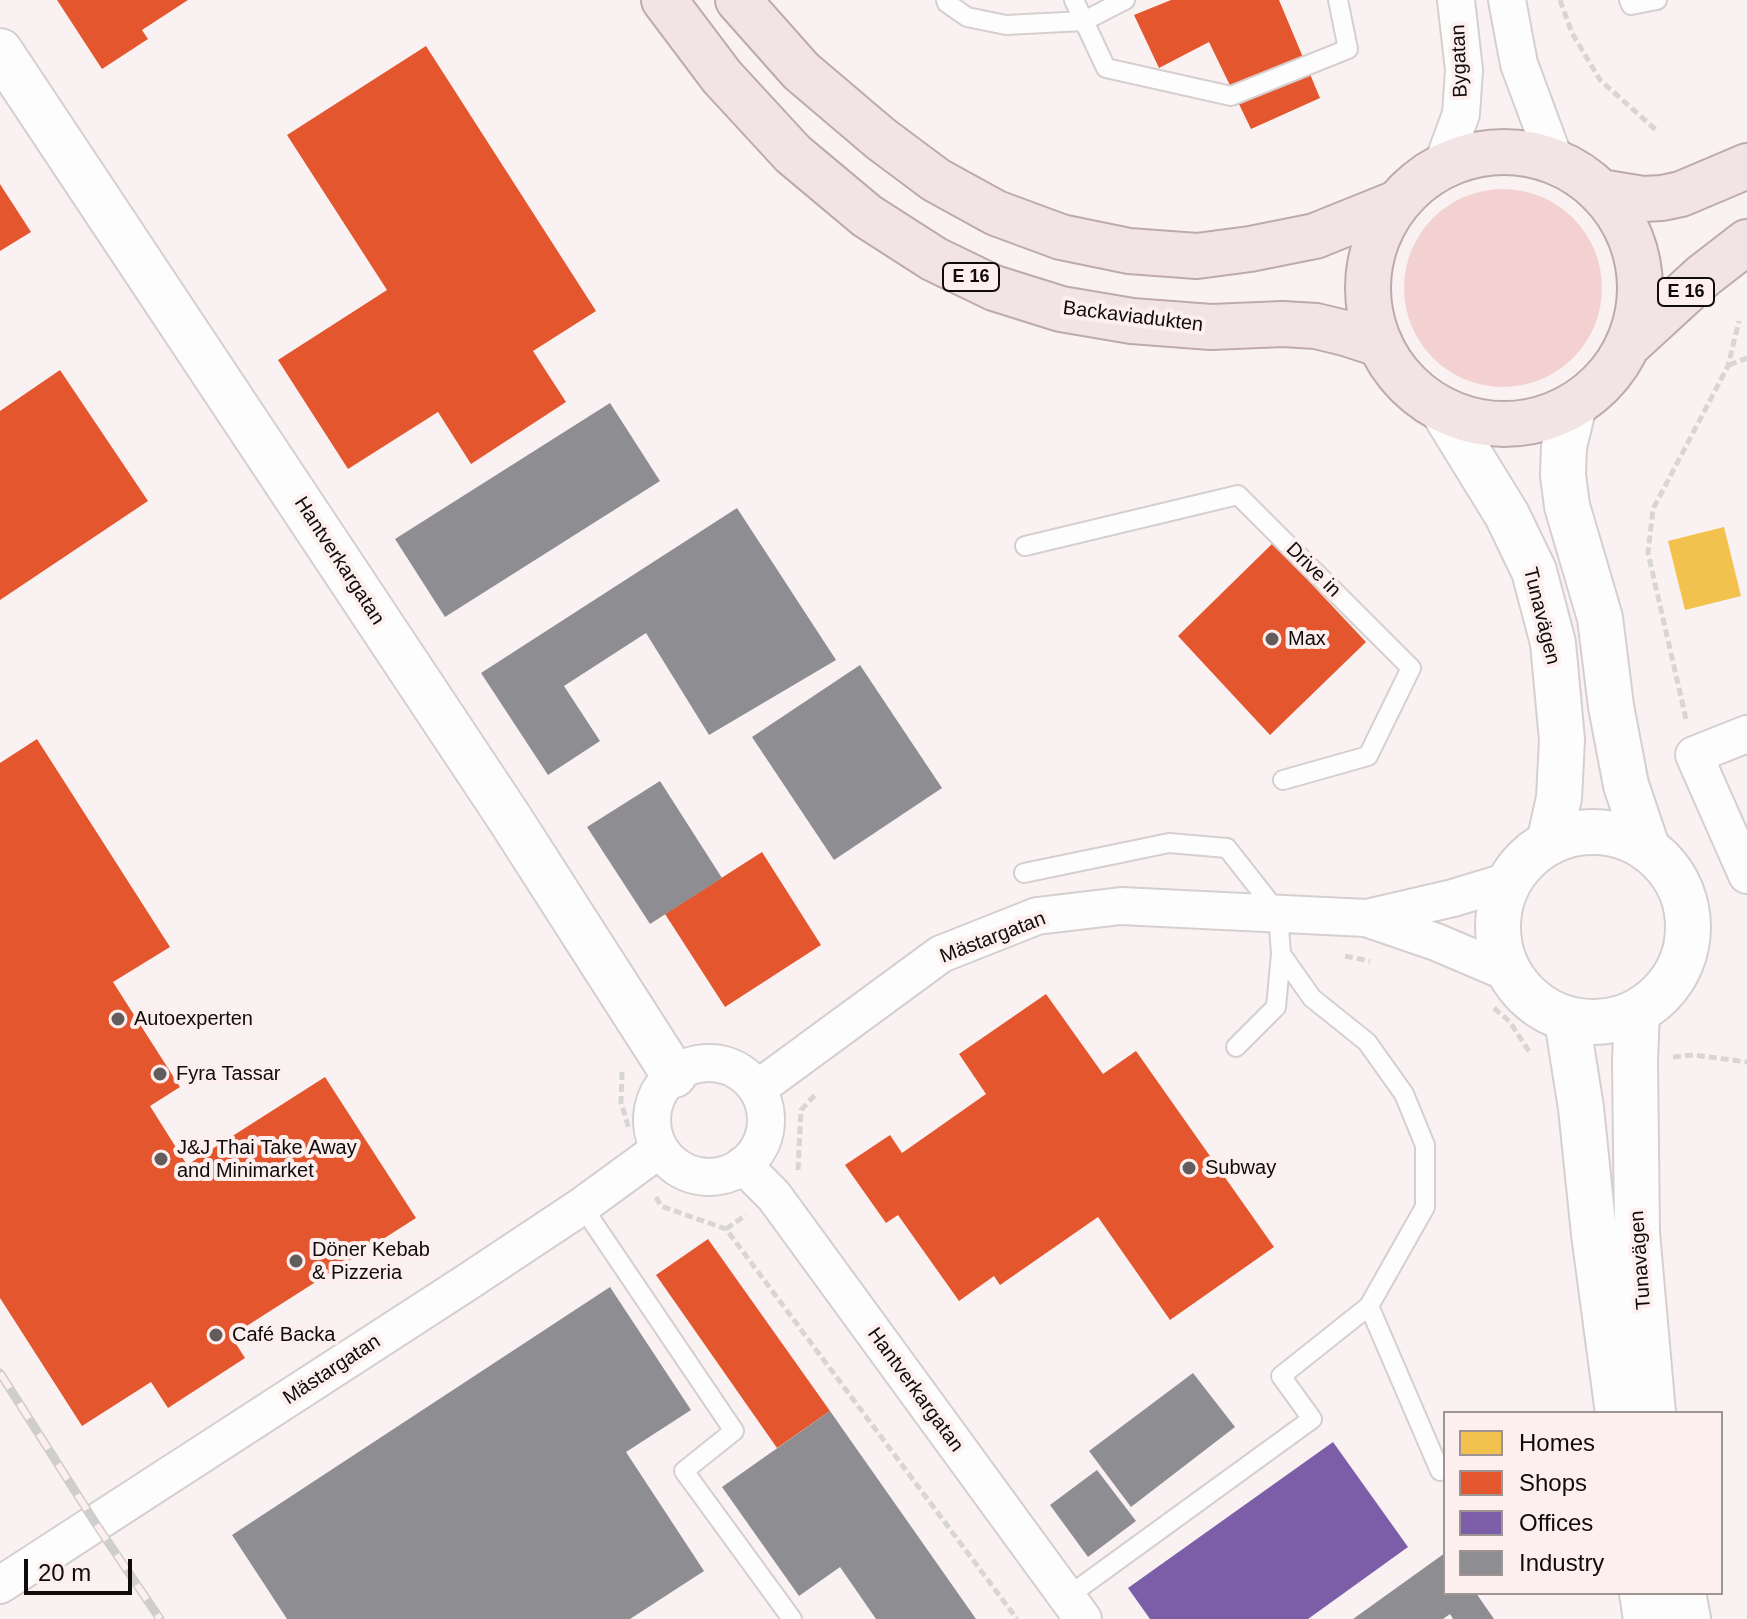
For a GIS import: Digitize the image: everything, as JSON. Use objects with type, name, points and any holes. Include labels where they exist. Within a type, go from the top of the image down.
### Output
[{"type":"highway","name":"Backaviadukten","points":[[664,0],[722,77],[793,154],[867,216],[934,259],[994,288],[1061,309],[1132,321],[1211,327],[1316,326],[1379,344]]},
{"type":"highway","points":[[738,0],[801,71],[925,172],[996,213],[1061,237],[1129,251],[1197,256],[1315,236],[1397,203]]},
{"type":"highway","points":[[1379,344],[1372,324],[1367,282],[1376,240],[1385,221],[1397,203],[1418,182],[1442,166],[1487,152],[1533,155],[1555,161],[1587,180],[1616,210],[1636,252],[1640,275],[1640,299],[1629,344]]},
{"type":"highway","points":[[1600,192],[1643,199],[1662,198],[1681,194],[1747,166]]},
{"type":"highway","name":"E 16","points":[[1379,344],[1390,365],[1405,383],[1443,411],[1486,424],[1532,422],[1574,405],[1606,379],[1629,344],[1703,276],[1747,242]]},
{"type":"street","name":"Bygatan","points":[[1442,166],[1461,114],[1464,70],[1456,0]]},
{"type":"street","points":[[1507,0],[1519,64],[1555,161]]},
{"type":"street","name":"Hantverkargatan","points":[[0,51],[518,831],[674,1075]]},
{"type":"street","points":[[1574,405],[1564,447],[1563,475],[1567,506],[1600,618],[1611,706],[1626,785],[1648,850]]},
{"type":"street","name":"Tunavägen","points":[[1443,411],[1507,515],[1534,571],[1553,643],[1562,740],[1559,798],[1549,843]]},
{"type":"street","points":[[1747,734],[1694,755],[1747,875]]},
{"type":"street","points":[[1599,833],[1625,837],[1648,850],[1666,866],[1679,886],[1687,909],[1688,934],[1683,957],[1673,979],[1657,998],[1637,1012],[1616,1020],[1593,1023],[1567,1020],[1535,1003],[1520,989],[1499,989],[1498,927],[1501,903],[1509,881],[1526,859],[1549,843],[1573,834],[1599,833]]},
{"type":"street","name":"Mästargatan","points":[[1366,918],[1453,898],[1509,881]]},
{"type":"street","name":"Mästargatan","points":[[757,1089],[941,954],[1037,916],[1121,906],[1366,918],[1436,942],[1499,989]]},
{"type":"street","name":"Tunavägen","points":[[1637,1012],[1637,1233],[1653,1411]]},
{"type":"street","name":"Tunavägen","points":[[1567,1020],[1581,1108],[1618,1411]]},
{"type":"street","points":[[709,1063],[728,1066],[744,1075],[757,1089],[764,1104],[766,1121],[763,1138],[755,1153],[743,1165],[726,1174],[707,1177],[688,1173],[649,1157],[654,1101],[662,1086],[674,1075],[690,1066],[709,1063]]},
{"type":"street","name":"Mästargatan","points":[[0,1585],[582,1206],[649,1157]]},
{"type":"street","name":"Hantverkargatan","points":[[743,1165],[774,1196],[1075,1608]]},
{"type":"street","points":[[1642,1595],[1646,1619]]},
{"type":"street","points":[[1683,1595],[1688,1619]]},
{"type":"lane","points":[[946,0],[967,17],[1006,25],[1084,21],[1125,0]]},
{"type":"lane","points":[[1074,0],[1106,68],[1231,96],[1348,49],[1338,0]]},
{"type":"lane","points":[[1629,0],[1631,5],[1657,0]]},
{"type":"lane","name":"Drive in","points":[[1025,546],[1238,495],[1411,668],[1368,756],[1283,780]]},
{"type":"lane","points":[[1024,873],[1169,843],[1227,848],[1278,913],[1281,954],[1276,1007],[1236,1047]]},
{"type":"lane","points":[[1075,1608],[1312,1419],[1281,1376],[1369,1306],[1425,1207],[1425,1145],[1404,1094],[1367,1042],[1312,998],[1281,954]]},
{"type":"lane","points":[[582,1206],[734,1431],[684,1471],[792,1619]]},
{"type":"lane","points":[[1369,1306],[1440,1471]]},
{"type":"path","points":[[1560,0],[1572,33],[1600,80],[1657,131]]},
{"type":"path","points":[[1694,755],[1648,553],[1653,509],[1728,366],[1739,321]]},
{"type":"path","points":[[1728,366],[1747,358]]},
{"type":"path","points":[[1341,955],[1371,961]]},
{"type":"path","points":[[1499,989],[1510,1022],[1538,1066],[1574,1064]]},
{"type":"path","points":[[1635,1060],[1694,1055],[1747,1062]]},
{"type":"path","points":[[623,1065],[621,1102],[649,1157],[661,1206],[726,1229],[1017,1619]]},
{"type":"path","points":[[726,1229],[797,1176],[801,1110],[820,1090]]},
{"type":"shaded area","points":[[1503,189],[1541,197],[1573,218],[1594,250],[1602,288],[1594,326],[1573,358],[1541,379],[1503,387],[1465,379],[1433,358],[1412,326],[1404,288],[1412,250],[1433,218],[1465,197]]},
{"type":"building: Homes","points":[[1724,527],[1741,596],[1685,610],[1668,541]]},
{"type":"building: Shops","points":[[57,0],[188,0],[142,30],[148,39],[102,69]]},
{"type":"building: Shops","points":[[1171,0],[1279,0],[1320,98],[1251,129],[1209,42],[1159,68],[1134,15]]},
{"type":"building: Shops","points":[[426,46],[596,311],[533,351],[566,402],[471,464],[438,412],[348,469],[278,360],[387,290],[287,135]]},
{"type":"building: Shops","points":[[0,184],[31,232],[0,251]]},
{"type":"building: Shops","points":[[60,370],[148,501],[0,600],[0,411]]},
{"type":"building: Shops","name":"Max","points":[[1273,543],[1366,642],[1270,735],[1178,636]]},
{"type":"building: Shops","points":[[37,739],[170,947],[113,982],[180,1087],[150,1106],[187,1165],[325,1077],[416,1218],[231,1336],[245,1358],[168,1408],[151,1382],[82,1426],[0,1298],[0,763]]},
{"type":"building: Shops","points":[[762,852],[821,945],[725,1007],[665,914]]},
{"type":"building: Shops","points":[[1046,994],[1103,1074],[1136,1051],[1274,1247],[1170,1320],[1098,1217],[1000,1285],[994,1276],[959,1301],[898,1215],[886,1223],[845,1165],[890,1135],[902,1153],[986,1094],[959,1054]]},
{"type":"building: Shops","points":[[708,1239],[830,1411],[777,1448],[656,1275]]},
{"type":"building: Offices","points":[[1333,1442],[1408,1547],[1308,1619],[1150,1619],[1128,1588]]},
{"type":"building: Industry","points":[[610,403],[660,481],[445,617],[395,539]]},
{"type":"building: Industry","points":[[737,508],[836,660],[709,735],[646,633],[564,686],[600,741],[548,775],[481,673]]},
{"type":"building: Industry","points":[[860,665],[942,788],[834,860],[752,737]]},
{"type":"building: Industry","points":[[660,781],[722,878],[650,924],[587,827]]},
{"type":"building: Industry","points":[[610,1287],[691,1410],[626,1452],[704,1571],[630,1619],[287,1619],[232,1535]]},
{"type":"building: Industry","points":[[1193,1373],[1235,1427],[1131,1507],[1089,1451]]},
{"type":"building: Industry","points":[[830,1411],[976,1619],[876,1619],[840,1567],[799,1596],[722,1487]]},
{"type":"building: Industry","points":[[1097,1470],[1136,1521],[1088,1557],[1050,1505]]},
{"type":"building: Industry","points":[[1443,1554],[1443,1595],[1477,1595],[1494,1619],[1453,1619],[1450,1614],[1443,1619],[1353,1619]]},
{"type":"railway","points":[[0,1373],[160,1619]]},
{"type":"place","name":"Max","points":[[1272,639]]},
{"type":"place","name":"Autoexperten","points":[[118,1019]]},
{"type":"place","name":"Fyra Tassar","points":[[160,1074]]},
{"type":"place","name":"J&J Thai Take Away and Minimarket","points":[[161,1159]]},
{"type":"place","name":"Subway","points":[[1189,1168]]},
{"type":"place","name":"Döner Kebab & Pizzeria","points":[[296,1261]]},
{"type":"place","name":"Café Backa","points":[[216,1335]]}]
